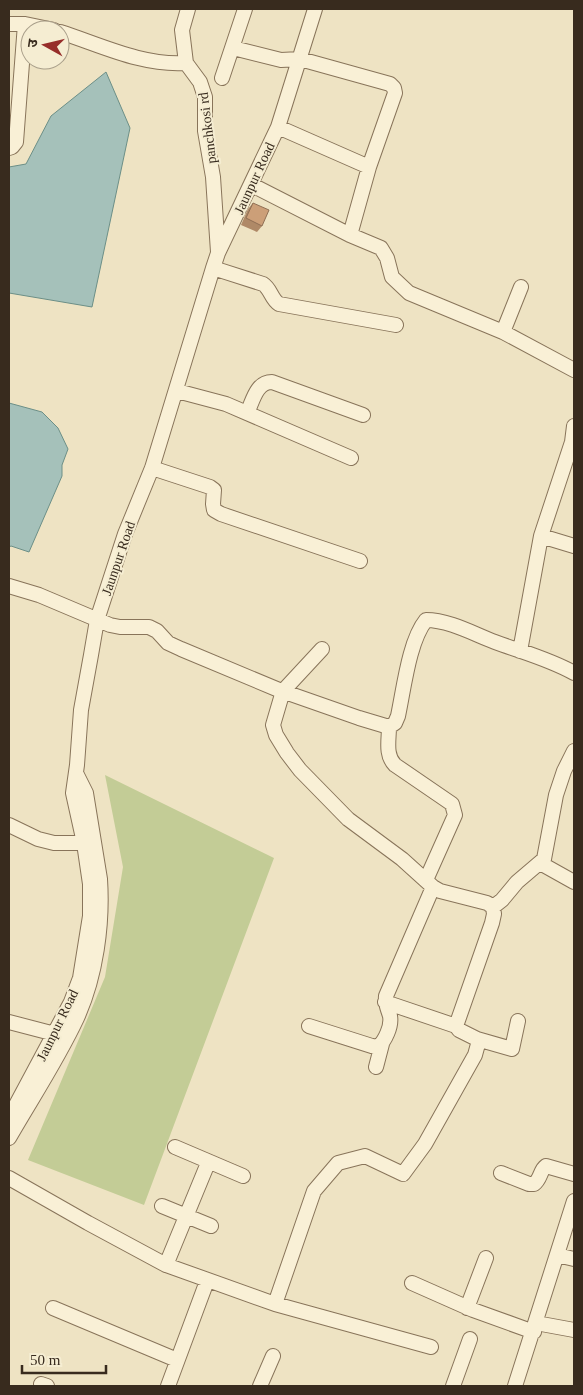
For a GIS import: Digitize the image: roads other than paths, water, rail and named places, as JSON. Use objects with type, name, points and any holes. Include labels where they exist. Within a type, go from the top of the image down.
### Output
[{"type":"street","name":"panchkosi rd","points":[[188,9],[182,30],[186,63],[200,82],[205,97],[205,131],[213,177],[218,253]]},
{"type":"street","points":[[222,78],[245,9]]},
{"type":"street","name":"Jaunpur Road","points":[[9,1118],[71,1002],[80,978],[85,951],[91,899],[89,843],[74,798],[81,710],[97,620],[125,534],[152,468],[177,391],[204,293],[218,253],[278,127],[315,9]]},
{"type":"street","points":[[70,35],[133,57],[175,64],[186,63]]},
{"type":"street","points":[[233,48],[281,60],[300,59],[390,84],[394,88],[395,93],[350,235]]},
{"type":"street","points":[[9,148],[16,142],[21,70]]},
{"type":"street","points":[[278,127],[370,167]]},
{"type":"street","points":[[252,185],[350,235],[381,248],[387,258],[392,277],[409,293],[503,332],[574,370]]},
{"type":"street","points":[[213,268],[263,284],[267,287],[273,299],[279,304],[396,324]]},
{"type":"street","points":[[503,332],[521,287]]},
{"type":"street","points":[[247,413],[260,386],[265,382],[272,382],[363,415]]},
{"type":"street","points":[[177,391],[212,400],[247,413],[351,458]]},
{"type":"street","points":[[520,651],[541,536],[573,442],[574,426]]},
{"type":"street","points":[[152,468],[210,487],[214,490],[214,510],[221,514],[360,561]]},
{"type":"street","points":[[541,536],[574,546]]},
{"type":"street","points":[[9,586],[39,595],[97,620],[120,627],[149,626],[158,631],[168,642],[181,649],[282,691],[372,723],[389,727]]},
{"type":"street","points":[[376,1067],[390,1021],[385,1002],[386,996],[455,815],[455,809],[452,804],[395,765],[390,760],[388,754],[389,727],[398,716],[414,641],[420,627],[426,620],[435,620],[553,662],[574,673]]},
{"type":"street","points":[[322,650],[282,691],[273,725],[276,735],[295,764],[348,819],[402,859],[440,891],[487,903],[493,907],[492,924],[456,1026]]},
{"type":"street","points":[[493,907],[528,872],[540,863],[546,854],[558,789],[573,756]]},
{"type":"street","points":[[9,825],[54,843],[89,843],[100,879],[101,893],[96,954],[89,984],[78,1017],[9,1138]]},
{"type":"street","points":[[540,863],[574,882]]},
{"type":"street","points":[[385,1002],[456,1026],[459,1030],[477,1039],[512,1048],[518,1020]]},
{"type":"street","points":[[9,1022],[55,1034]]},
{"type":"street","points":[[309,1026],[372,1046],[378,1047],[382,1044]]},
{"type":"street","points":[[276,1304],[314,1191],[338,1163],[365,1156],[403,1174],[425,1144],[475,1055],[478,1044],[477,1039]]},
{"type":"street","points":[[175,1147],[208,1163],[243,1176]]},
{"type":"street","points":[[166,1265],[208,1163]]},
{"type":"street","points":[[501,1173],[529,1184],[538,1182],[546,1166],[574,1174]]},
{"type":"street","points":[[9,1178],[88,1224],[166,1265],[276,1304],[431,1347]]},
{"type":"street","points":[[516,1386],[574,1201]]},
{"type":"street","points":[[162,1206],[211,1226]]},
{"type":"street","points":[[556,1255],[574,1259]]},
{"type":"street","points":[[467,1308],[486,1258]]},
{"type":"street","points":[[168,1386],[207,1281]]},
{"type":"street","points":[[412,1283],[467,1308],[535,1327],[574,1330]]},
{"type":"street","points":[[53,1308],[177,1360]]},
{"type":"street","points":[[454,1386],[470,1339]]},
{"type":"street","points":[[260,1386],[273,1356]]},
{"type":"water","points":[[106,72],[130,128],[92,307],[9,293],[9,167],[26,164],[51,116]]},
{"type":"water","points":[[9,403],[42,412],[58,428],[68,449],[62,465],[62,476],[29,552],[9,547]]}]
